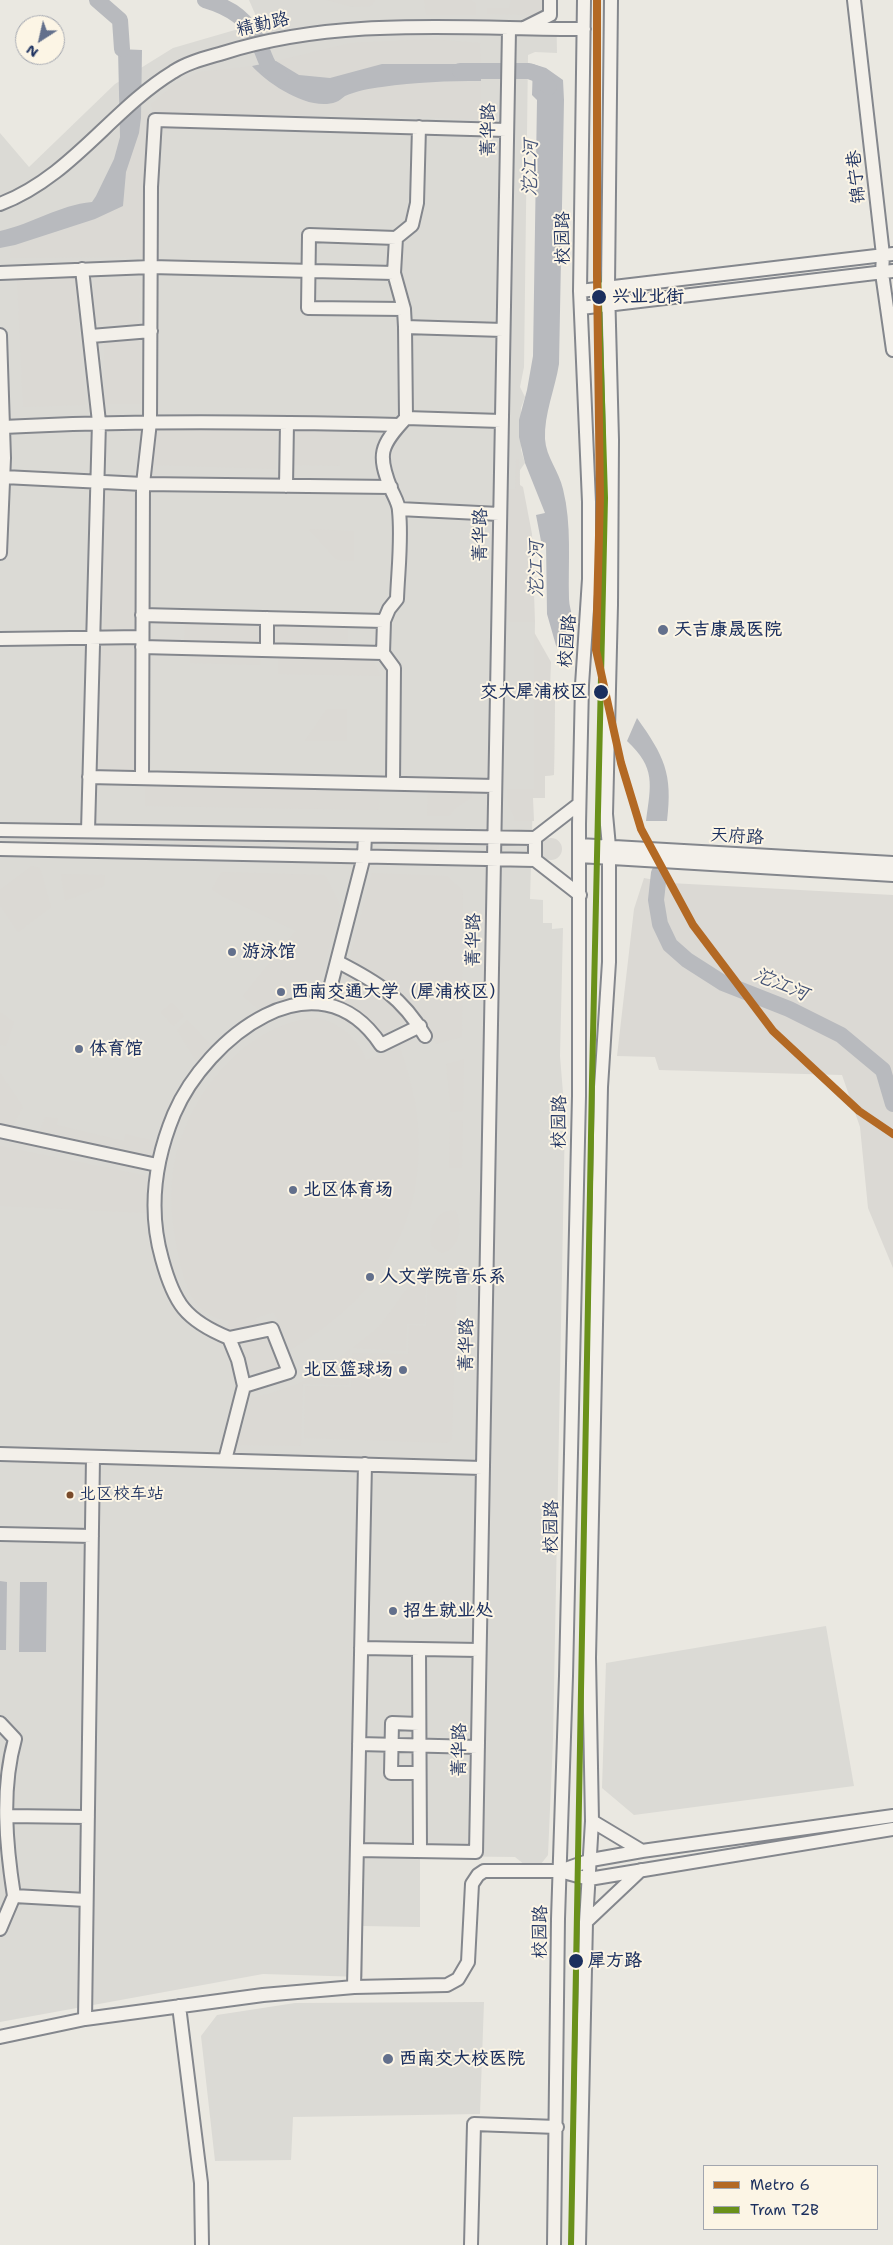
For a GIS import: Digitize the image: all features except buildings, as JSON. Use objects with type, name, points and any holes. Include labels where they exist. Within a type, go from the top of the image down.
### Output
[{"type":"street","points":[[515,29],[550,15],[550,0]]},
{"type":"street","name":"校园路","points":[[554,2245],[560,1871],[579,1096],[579,804],[582,685],[588,605],[589,502],[580,291],[584,0]]},
{"type":"street","points":[[579,2245],[586,1922],[592,1821],[589,1658],[601,1087],[609,962],[609,852],[606,814],[612,460],[608,287],[611,0]]},
{"type":"street","name":"锦宁巷","points":[[854,0],[888,254],[893,350]]},
{"type":"street","name":"精勤路","points":[[0,204],[22,195],[50,178],[116,118],[173,72],[187,64],[240,48],[287,37],[366,28],[584,29]]},
{"type":"street","name":"菁华路","points":[[420,1850],[476,1852],[506,130],[509,49],[515,29]]},
{"type":"street","points":[[142,778],[143,484],[150,422],[151,187],[155,120],[506,130]]},
{"type":"street","points":[[404,310],[308,308],[309,235],[396,238],[412,225],[417,203],[419,128]]},
{"type":"street","points":[[393,783],[394,668],[383,652],[384,620],[389,609],[397,599],[399,509],[385,474],[383,451],[388,438],[403,422],[405,327],[404,310],[394,273],[396,238]]},
{"type":"street","points":[[580,291],[888,254]]},
{"type":"street","points":[[0,274],[151,267],[394,273]]},
{"type":"street","points":[[82,269],[91,336],[99,422],[88,831]]},
{"type":"street","points":[[581,308],[888,272]]},
{"type":"street","points":[[405,327],[503,330]]},
{"type":"street","points":[[91,336],[151,331]]},
{"type":"street","points":[[0,335],[4,477],[0,553]]},
{"type":"street","points":[[3,427],[99,422],[501,421]]},
{"type":"street","points":[[286,486],[287,423]]},
{"type":"street","points":[[4,477],[143,484],[391,488]]},
{"type":"street","points":[[399,509],[499,514]]},
{"type":"street","points":[[142,614],[384,620]]},
{"type":"street","points":[[267,618],[267,650]]},
{"type":"street","points":[[0,639],[93,638],[267,650],[383,652]]},
{"type":"street","points":[[89,777],[494,786]]},
{"type":"street","points":[[0,830],[535,838],[579,804]]},
{"type":"street","points":[[326,1004],[364,856],[365,836]]},
{"type":"street","points":[[535,838],[535,860]]},
{"type":"street","points":[[0,849],[535,860],[580,895]]},
{"type":"street","name":"天府路","points":[[579,851],[893,863]]},
{"type":"street","name":"天府路","points":[[609,852],[893,874]]},
{"type":"street","points":[[244,1386],[289,1372],[272,1329],[229,1338],[198,1323],[180,1306],[168,1281],[158,1246],[154,1197],[157,1165],[174,1113],[189,1086],[228,1042],[251,1023],[283,1007],[296,1004],[326,1004],[355,1019],[368,1029],[381,1045],[423,1031],[405,1006],[392,994],[376,982],[338,962]]},
{"type":"street","points":[[0,1131],[157,1165]]},
{"type":"street","points":[[225,1460],[244,1386],[238,1360],[229,1338]]},
{"type":"street","points":[[0,1454],[482,1468]]},
{"type":"street","points":[[85,2020],[93,1456]]},
{"type":"street","points":[[354,1987],[365,1464]]},
{"type":"street","points":[[0,1534],[92,1536]]},
{"type":"street","points":[[361,1648],[479,1650]]},
{"type":"street","points":[[357,1850],[420,1850],[419,1649]]},
{"type":"street","points":[[419,1724],[392,1723],[391,1745],[391,1773],[419,1773]]},
{"type":"street","points":[[0,1724],[16,1739],[10,1758],[6,1850],[14,1896],[0,1929]]},
{"type":"street","points":[[359,1744],[478,1747]]},
{"type":"street","points":[[7,1816],[88,1817]]},
{"type":"street","points":[[560,1871],[591,1860],[893,1816]]},
{"type":"street","points":[[592,1821],[642,1852]]},
{"type":"street","points":[[0,2037],[85,2020],[263,1995],[354,1987],[447,1985],[458,1979],[468,1962],[472,1884],[478,1875],[488,1870],[560,1871],[589,1879],[893,1828]]},
{"type":"street","points":[[586,1922],[641,1870]]},
{"type":"street","points":[[14,1896],[86,1900]]},
{"type":"street","points":[[179,2006],[201,2183],[202,2245]]},
{"type":"street","points":[[471,2245],[474,2124],[557,2127]]},
{"type":"shaded area","name":"西南交通大学（犀浦校区）","points":[[249,0],[556,0],[557,53],[535,52],[528,55],[524,367],[520,387],[525,397],[521,408],[521,450],[525,463],[520,470],[515,602],[535,622],[534,681],[555,694],[554,775],[545,776],[545,798],[533,798],[530,899],[543,900],[543,923],[552,923],[552,929],[563,928],[560,1056],[565,1118],[553,1740],[548,1855],[541,1864],[525,1865],[515,1857],[420,1856],[420,1927],[363,1926],[363,1977],[263,1974],[0,2022],[0,133],[29,167],[115,84],[173,48],[259,23]]},
{"type":"shaded area","points":[[326,0],[375,0],[371,6],[352,7]]},
{"type":"shaded area","points":[[424,0],[470,0],[476,4],[476,15],[426,15]]},
{"type":"shaded area","points":[[511,0],[544,0],[544,9],[540,15],[487,14],[487,8],[509,8]]},
{"type":"shaded area","points":[[431,39],[480,43],[481,64],[382,64],[330,78],[299,75],[276,61],[350,43]]},
{"type":"shaded area","points":[[118,49],[142,50],[141,118],[139,133],[126,172],[123,206],[95,219],[15,245],[0,248],[0,231],[68,207],[92,202],[96,196],[114,159],[120,137]]},
{"type":"shaded area","points":[[276,61],[299,75],[330,78],[382,64],[481,64],[481,81],[432,82],[378,87],[349,94],[336,102],[326,104],[314,103],[302,100],[279,88],[268,81],[252,66]]},
{"type":"shaded area","points":[[533,64],[546,68],[563,80],[564,100],[559,364],[545,430],[546,446],[563,489],[569,530],[569,599],[572,618],[568,630],[557,649],[547,614],[546,543],[541,541],[536,515],[545,513],[525,463],[519,437],[519,420],[533,356],[537,100],[532,95]]},
{"type":"shaded area","points":[[252,66],[271,83],[280,88],[300,96],[335,103],[367,89],[386,85],[481,81],[481,120],[376,115],[156,118],[151,104],[175,84],[199,72]]},
{"type":"shaded area","points":[[146,109],[152,120],[148,257],[10,258],[11,246],[95,219],[123,206],[126,172],[139,133],[141,112]]},
{"type":"shaded area","points":[[75,276],[85,405],[23,407],[17,280]]},
{"type":"shaded area","points":[[94,278],[140,279],[139,324],[93,324]]},
{"type":"shaded area","points":[[104,341],[140,341],[141,404],[105,404]]},
{"type":"shaded area","points":[[152,427],[277,431],[276,469],[151,465]]},
{"type":"shaded area","points":[[294,430],[340,430],[340,466],[293,465]]},
{"type":"shaded area","points":[[519,459],[520,485],[523,487],[532,534],[535,622],[511,622],[504,615],[505,489],[515,489],[516,460]]},
{"type":"shaded area","points":[[105,485],[141,486],[140,633],[104,632]]},
{"type":"shaded area","points":[[309,529],[354,531],[354,561],[337,560]]},
{"type":"shaded area","points":[[185,618],[259,620],[258,647],[184,645]]},
{"type":"shaded area","points":[[273,621],[348,622],[348,648],[273,646]]},
{"type":"shaded area","points":[[534,632],[551,662],[550,690],[555,694],[554,775],[545,776],[545,798],[533,798],[534,821],[514,821],[514,816],[508,803],[507,789],[534,789]]},
{"type":"shaded area","points":[[97,645],[139,646],[136,774],[93,773]]},
{"type":"shaded area","points":[[190,652],[261,654],[260,665],[190,663]]},
{"type":"shaded area","points":[[278,655],[368,657],[375,664],[381,676],[278,674]]},
{"type":"shaded area","points":[[327,709],[347,709],[347,741],[305,741]]},
{"type":"shaded area","points":[[637,718],[654,743],[664,766],[669,790],[667,821],[646,821],[650,787],[647,768],[643,760],[627,741]]},
{"type":"shaded area","points":[[145,784],[380,788],[379,810],[145,806]]},
{"type":"shaded area","points":[[428,786],[472,787],[472,797],[454,809],[449,816],[427,816]]},
{"type":"shaded area","points":[[64,836],[105,836],[105,847],[64,846]]},
{"type":"shaded area","points":[[119,836],[160,837],[160,847],[119,847]]},
{"type":"shaded area","points":[[174,838],[215,838],[215,848],[174,848]]},
{"type":"shaded area","points":[[551,838],[559,841],[562,849],[559,857],[551,860],[543,857],[540,849],[543,841]]},
{"type":"shaded area","points":[[230,839],[271,839],[271,850],[230,849]]},
{"type":"shaded area","points":[[285,840],[326,841],[327,851],[285,851]]},
{"type":"shaded area","points":[[395,842],[439,843],[439,850],[394,849]]},
{"type":"shaded area","points":[[32,866],[40,868],[51,907],[18,932],[0,905],[0,890]]},
{"type":"shaded area","points":[[222,872],[325,875],[340,906],[318,990],[294,994],[261,1011],[243,996],[296,931],[224,897],[212,889]]},
{"type":"shaded area","points":[[372,873],[446,876],[463,891],[462,1037],[436,1044],[418,1010],[403,994],[349,961]]},
{"type":"shaded area","points":[[61,874],[105,875],[104,886],[65,901]]},
{"type":"shaded area","points":[[644,878],[670,883],[893,895],[893,1268],[868,1208],[860,1127],[842,1075],[659,1070],[655,1057],[617,1056],[634,909]]},
{"type":"shaded area","points":[[349,976],[381,995],[407,1020],[379,1037],[338,1005]]},
{"type":"shaded area","points":[[172,1003],[184,1016],[173,1026],[161,1012]]},
{"type":"shaded area","points":[[0,1012],[14,1022],[6,1046],[0,1045]]},
{"type":"shaded area","name":"北区体育场","points":[[319,1018],[334,1024],[347,1033],[358,1045],[366,1060],[400,1048],[416,1106],[419,1153],[415,1189],[406,1222],[392,1252],[373,1280],[350,1306],[322,1329],[290,1350],[274,1312],[256,1318],[260,1327],[241,1330],[227,1329],[229,1321],[217,1318],[200,1307],[189,1290],[179,1258],[173,1226],[171,1194],[173,1172],[179,1146],[189,1119],[204,1093],[222,1070],[243,1049],[266,1033],[292,1022]]},
{"type":"shaded area","points":[[187,1020],[214,1049],[198,1064],[177,1030]]},
{"type":"shaded area","points":[[464,1059],[463,1111],[451,1112],[446,1064]]},
{"type":"shaded area","points":[[0,1073],[23,1107],[13,1125],[0,1123]]},
{"type":"shaded area","points":[[45,1117],[58,1118],[57,1125],[124,1141],[125,1134],[159,1142],[155,1154],[149,1157],[40,1131]]},
{"type":"shaded area","points":[[450,1120],[463,1120],[462,1168],[449,1168]]},
{"type":"shaded area","points":[[0,1146],[148,1176],[146,1213],[0,1206]]},
{"type":"shaded area","points":[[450,1210],[456,1211],[460,1230],[452,1247],[441,1253],[432,1246],[432,1230],[436,1219]]},
{"type":"shaded area","points":[[426,1277],[425,1324],[407,1324],[406,1351],[353,1348],[379,1327],[415,1278]]},
{"type":"shaded area","name":"北区篮球场","points":[[428,1277],[457,1278],[452,1438],[448,1443],[304,1438],[305,1386],[351,1387],[352,1353],[408,1354],[409,1325],[426,1326]]},
{"type":"shaded area","points":[[272,1337],[284,1365],[247,1374],[243,1339]]},
{"type":"shaded area","points":[[350,1349],[349,1385],[303,1384],[301,1446],[237,1445],[252,1398],[304,1381],[326,1368]]},
{"type":"shaded area","points":[[0,1581],[7,1582],[6,1650],[0,1650]]},
{"type":"shaded area","points":[[20,1582],[47,1582],[46,1652],[19,1652]]},
{"type":"shaded area","points":[[826,1626],[854,1786],[634,1815],[602,1788],[606,1663]]},
{"type":"shaded area","name":"西南交大校医院","points":[[484,2002],[480,2114],[293,2117],[291,2160],[215,2161],[201,2036],[217,2015],[295,2003]]},
{"type":"waterway","points":[[97,0],[120,20],[122,49]]},
{"type":"waterway","name":"沱江河","points":[[205,0],[231,11],[244,22],[255,37],[269,66],[281,77]]},
{"type":"waterway","name":"沱江河","points":[[460,71],[529,71],[537,74],[549,87]]},
{"type":"waterway","name":"沱江河","points":[[659,873],[656,900],[660,924],[670,945],[687,960],[723,983],[789,1009],[841,1035],[883,1070],[893,1104]]},
{"type":"metro line","name":"6","points":[[597,0],[597,276],[600,497],[596,650],[621,763],[641,829],[693,925],[773,1031],[859,1111],[893,1134]]},
{"type":"tram line","name":"T2B","points":[[571,2245],[592,1080],[605,498],[598,270],[597,0]]},
{"type":"place","name":"兴业北街","points":[[599,297]]},
{"type":"place","name":"天吉康晟医院","points":[[663,630]]},
{"type":"place","name":"交大犀浦校区","points":[[601,692]]},
{"type":"place","name":"游泳馆","points":[[232,952]]},
{"type":"place","name":"西南交通大学（犀浦校区）","points":[[281,992]]},
{"type":"place","name":"体育馆","points":[[79,1049]]},
{"type":"place","name":"北区体育场","points":[[293,1190]]},
{"type":"place","name":"人文学院音乐系","points":[[370,1277]]},
{"type":"place","name":"北区篮球场","points":[[403,1370]]},
{"type":"place","name":"北区校车站","points":[[70,1495]]},
{"type":"place","name":"招生就业处","points":[[393,1611]]},
{"type":"place","name":"犀方路","points":[[576,1961]]},
{"type":"place","name":"西南交大校医院","points":[[388,2059]]}]
